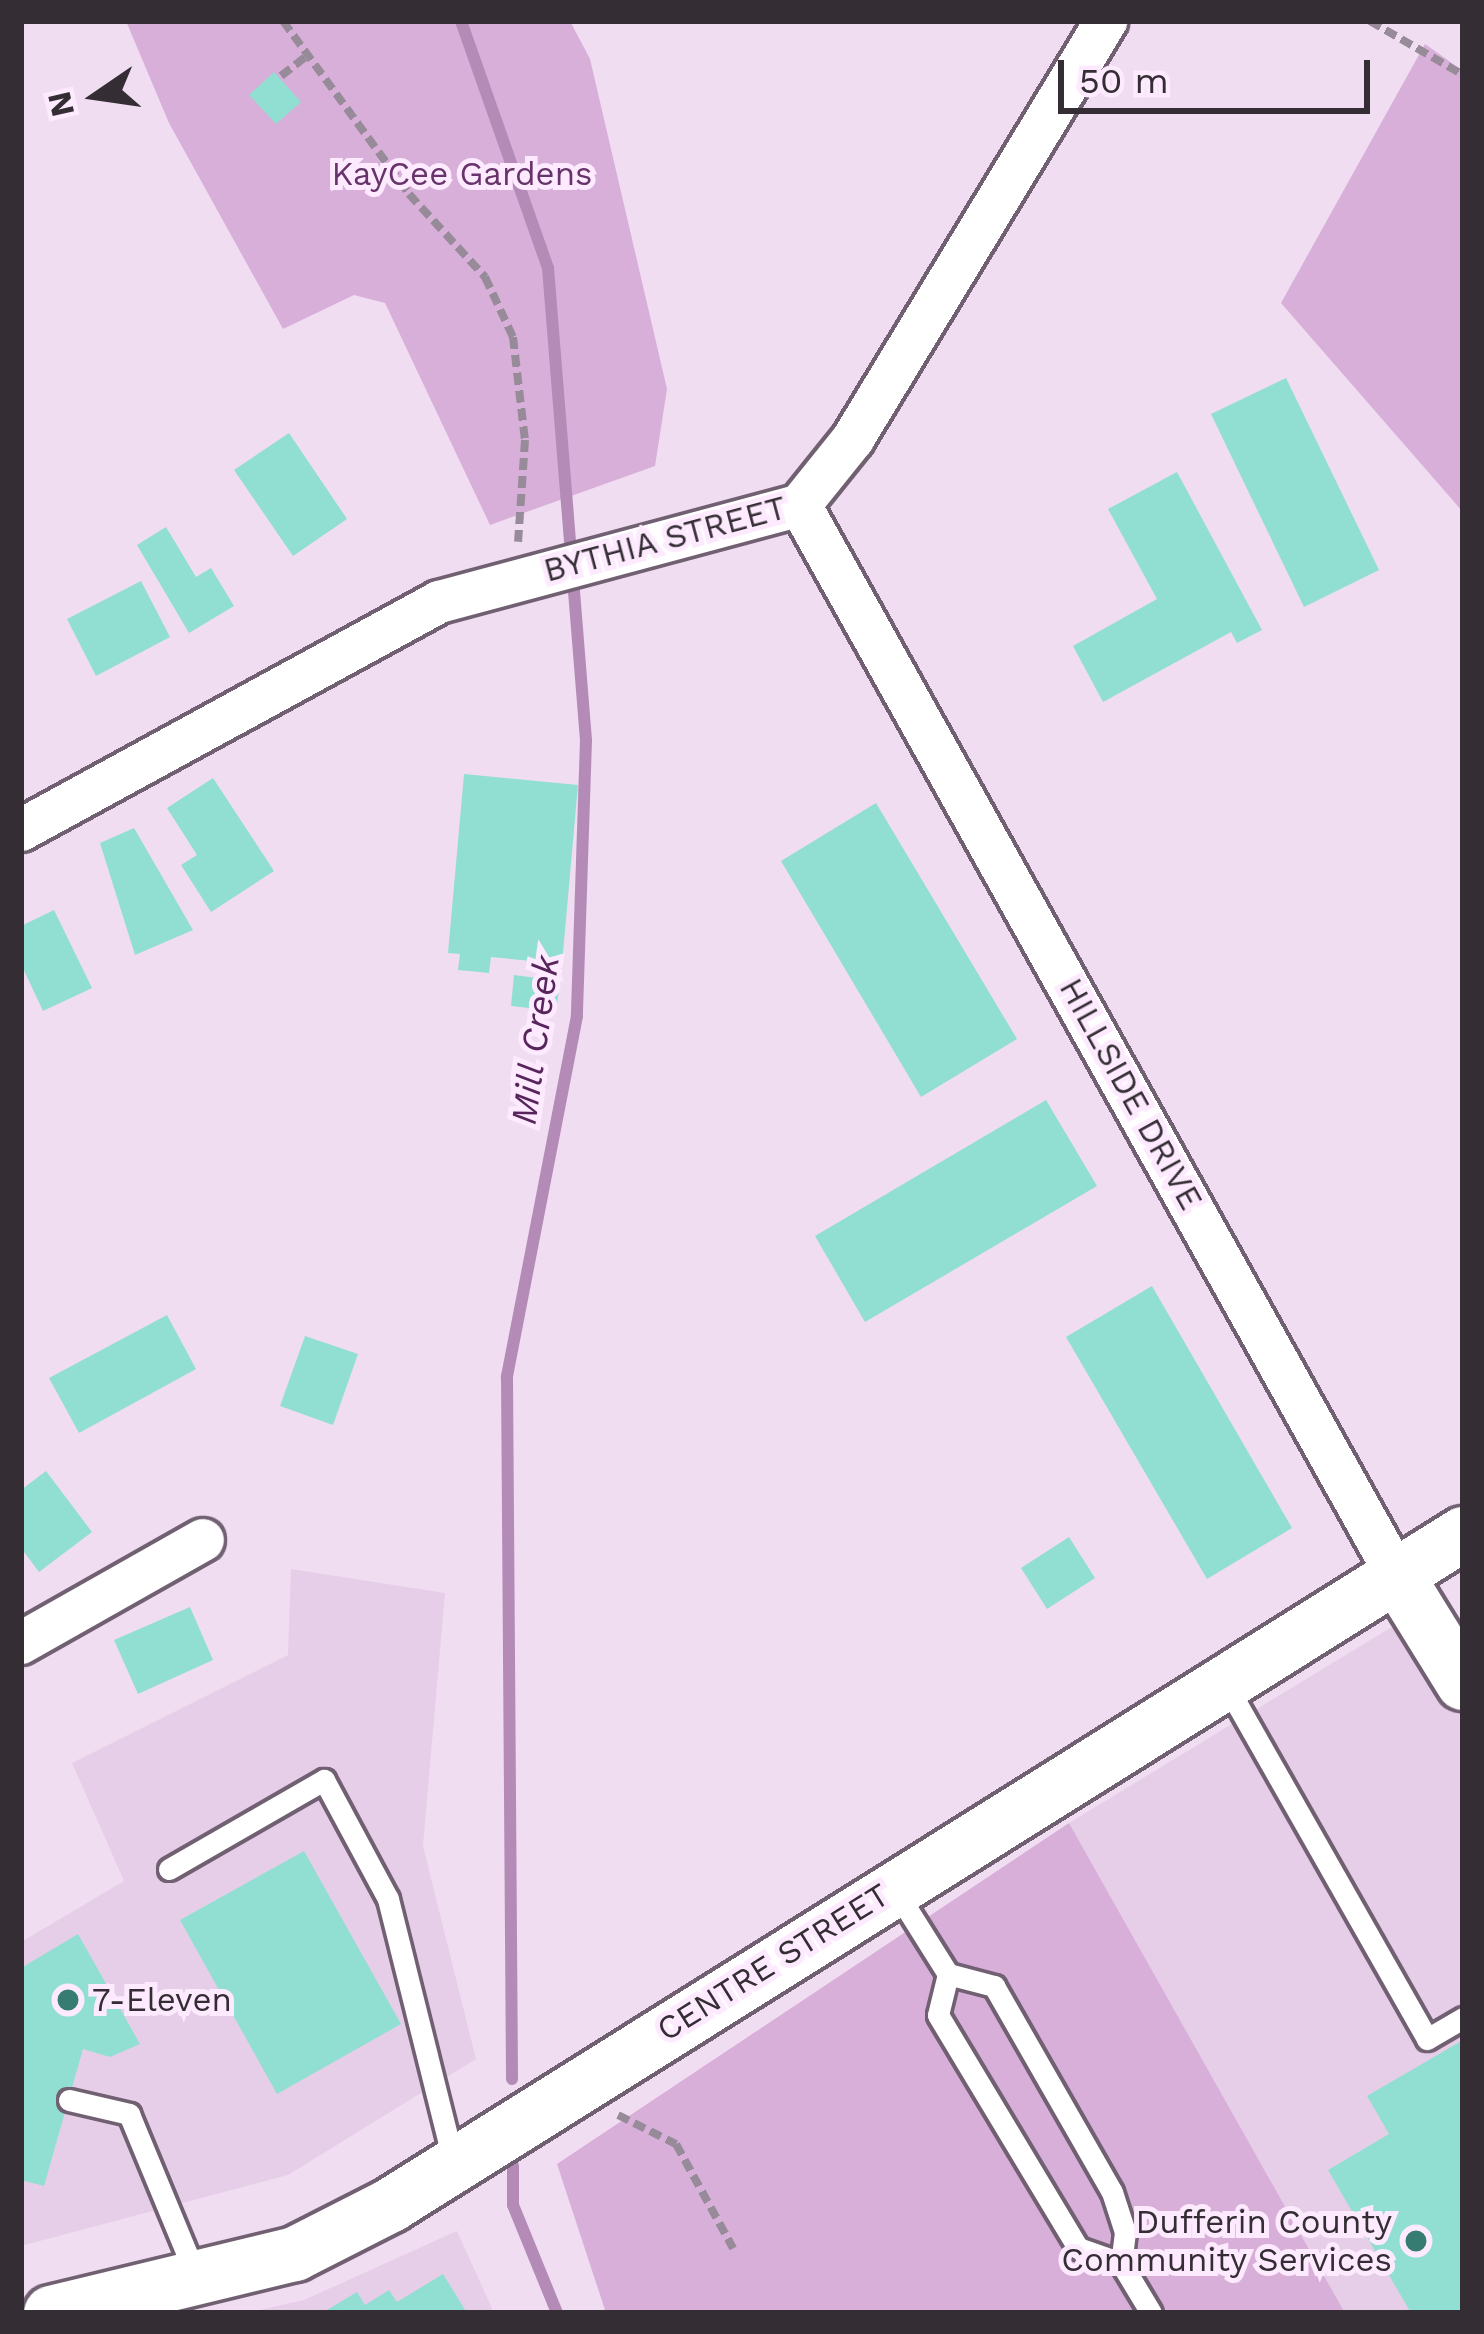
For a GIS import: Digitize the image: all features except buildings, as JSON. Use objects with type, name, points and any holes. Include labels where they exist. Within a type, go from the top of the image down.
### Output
[{"type":"street","name":"BYTHIA STREET","points":[[21,830],[440,602],[659,536],[800,505],[853,439],[1106,21]]},
{"type":"street","name":"HILLSIDE DRIVE","points":[[800,505],[1397,1576],[1463,1683]]},
{"type":"street","name":"CENTRE STREET","points":[[51,2313],[138,2304],[295,2254],[454,2163],[1463,1534]]},
{"type":"street","points":[[21,1643],[203,1540]]},
{"type":"lane","points":[[1225,1682],[1427,2039],[1463,2018]]},
{"type":"lane","points":[[169,1869],[325,1780],[388,1899],[454,2163]]},
{"type":"lane","points":[[894,1887],[948,1974],[994,1986],[1112,2192],[1125,2232],[1121,2263],[1151,2313]]},
{"type":"lane","points":[[948,1974],[938,2015],[1078,2248],[1121,2263]]},
{"type":"lane","points":[[69,2100],[129,2114],[198,2282]]},
{"type":"path","points":[[283,21],[409,194],[484,278],[514,338],[525,440],[519,527]]},
{"type":"path","points":[[1370,21],[1463,75]]},
{"type":"path","points":[[281,76],[309,54]]},
{"type":"path","points":[[598,2071],[619,2116],[676,2144],[733,2248]]},
{"type":"shaded area","points":[[291,1569],[445,1593],[423,1846],[476,2059],[288,2175],[21,2246],[21,1942],[124,1881],[72,1763],[288,1655]]},
{"type":"shaded area","points":[[1405,1619],[1463,1719],[1463,2313],[1345,2313],[1069,1823]]},
{"type":"shaded area","points":[[457,2231],[494,2313],[246,2313],[304,2300]]},
{"type":"green space","name":"KayCee Gardens","points":[[126,21],[570,21],[590,59],[667,389],[655,466],[490,525],[385,303],[354,295],[283,329],[169,123]]},
{"type":"green space","points":[[1425,44],[1463,71],[1463,512],[1281,303]]},
{"type":"green space","points":[[1069,1823],[1345,2313],[606,2313],[557,2164]]},
{"type":"waterway","name":"Mill Creek","points":[[461,21],[548,268],[586,740],[577,1016],[507,1377],[512,2079]]},
{"type":"waterway","name":"Mill Creek","points":[[513,2166],[513,2205],[557,2313]]},
{"type":"place","name":"7-Eleven","points":[[68,2000]]},
{"type":"place","name":"Dufferin County Community Services","points":[[1416,2241]]}]
